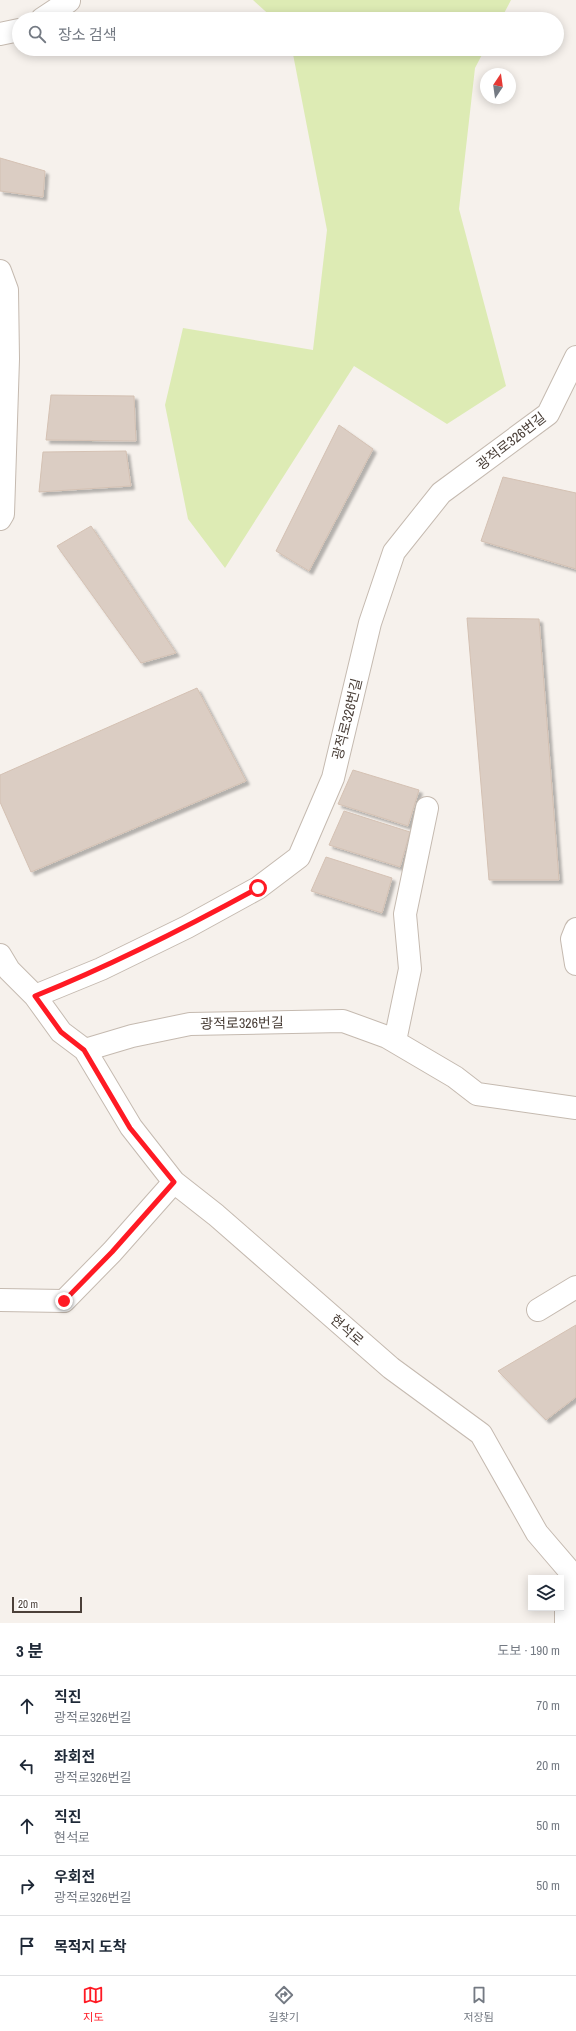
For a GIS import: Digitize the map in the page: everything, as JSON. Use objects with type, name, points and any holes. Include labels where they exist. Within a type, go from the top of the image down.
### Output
[{"type":"street","points":[[52,12],[69,1]]},
{"type":"street","points":[[0,34],[12,31]]},
{"type":"street","points":[[0,271],[7,290],[8,359],[3,514],[0,519]]},
{"type":"street","name":"광적로326번길","points":[[35,996],[101,969],[187,927],[258,888],[299,857],[332,778],[370,623],[394,552],[441,493],[548,414],[576,357]]},
{"type":"street","points":[[394,1042],[410,969],[405,914],[427,808]]},
{"type":"street","points":[[576,929],[572,939],[576,964]]},
{"type":"street","points":[[0,955],[9,970],[35,996],[61,1032],[84,1050]]},
{"type":"street","name":"광적로326번길","points":[[84,1050],[132,1036],[190,1024],[343,1021],[394,1042],[455,1077],[477,1094],[576,1108]]},
{"type":"street","name":"현석로","points":[[84,1050],[130,1128],[174,1182],[216,1215],[391,1368],[481,1434],[537,1533],[574,1576],[566,1611],[566,1623]]},
{"type":"street","points":[[0,1300],[64,1301],[112,1252],[174,1182]]},
{"type":"street","points":[[538,1310],[576,1287]]},
{"type":"green space","points":[[253,0],[511,0],[505,12],[266,12]]},
{"type":"green space","points":[[293,56],[481,56],[475,68],[459,209],[506,386],[447,424],[354,366],[225,568],[188,519],[165,405],[183,328],[313,350],[327,230]]},
{"type":"building","points":[[0,158],[45,171],[43,197],[0,191]]},
{"type":"building","points":[[51,395],[134,396],[136,441],[46,440]]},
{"type":"building","points":[[339,425],[373,449],[309,571],[276,551]]},
{"type":"building","points":[[126,451],[131,486],[39,492],[43,452]]},
{"type":"building","points":[[503,477],[576,493],[576,569],[481,541]]},
{"type":"building","points":[[91,526],[176,653],[141,663],[57,546]]},
{"type":"building","points":[[467,618],[539,619],[559,880],[489,880]]},
{"type":"building","points":[[197,688],[246,781],[31,872],[0,802],[0,775]]},
{"type":"building","points":[[353,770],[419,790],[408,826],[338,804]]},
{"type":"building","points":[[344,811],[410,832],[400,867],[329,845]]},
{"type":"building","points":[[326,857],[392,878],[382,913],[311,891]]},
{"type":"building","points":[[576,1325],[576,1397],[546,1420],[498,1371]]},
{"type":"route","points":[[64,1301],[112,1252],[174,1182],[130,1128],[84,1050],[61,1032],[35,996],[101,969],[187,927],[258,888]]}]
